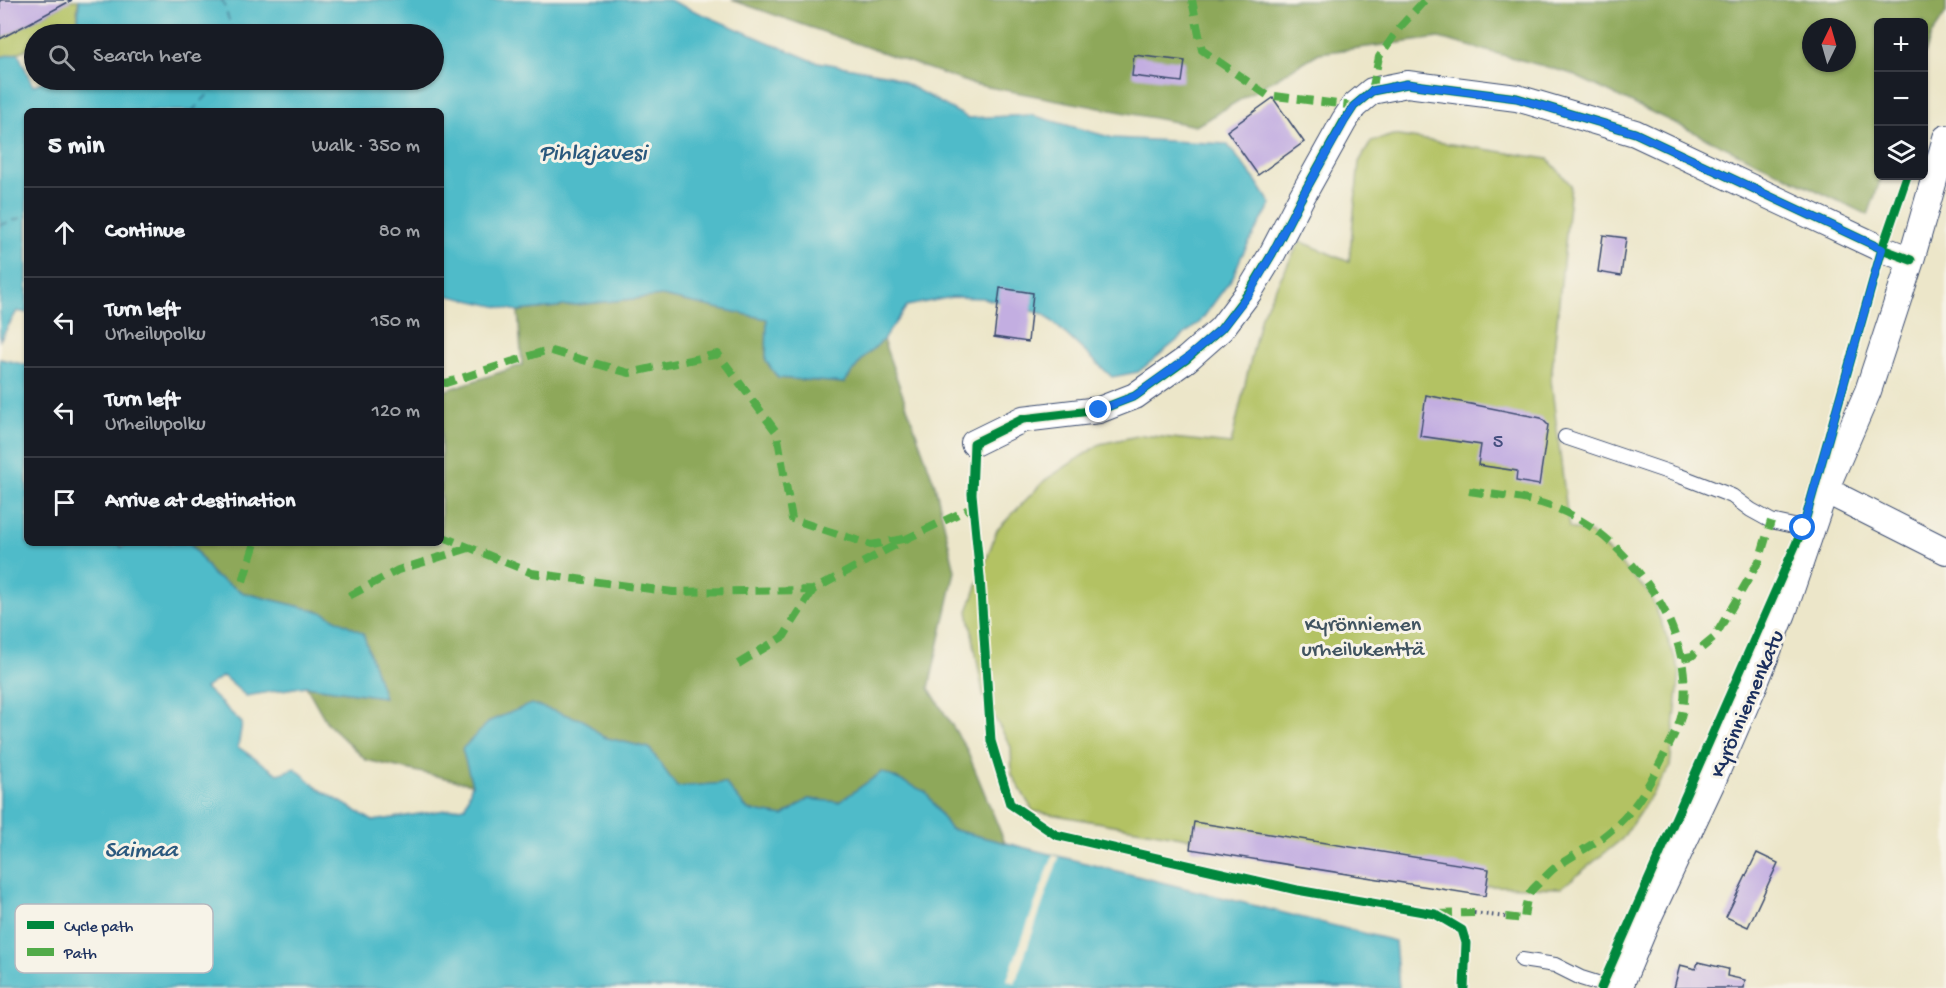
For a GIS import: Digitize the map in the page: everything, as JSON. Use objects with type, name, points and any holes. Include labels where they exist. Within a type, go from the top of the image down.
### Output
[{"type":"street","points":[[975,442],[1023,419],[1099,410],[1135,396],[1186,359],[1221,329],[1250,292],[1354,106],[1372,91],[1407,84],[1516,98],[1635,133],[1882,249],[1911,260]]},
{"type":"street","name":"Kyrönniemenkatu","points":[[1619,988],[1650,914],[1712,782],[1783,613],[1825,490],[1868,391],[1911,260],[1946,138]]},
{"type":"street","points":[[1825,490],[1946,551]]},
{"type":"lane","points":[[1565,437],[1732,496],[1771,521],[1812,530]]},
{"type":"lane","points":[[1522,960],[1555,965],[1581,978],[1613,988]]},
{"type":"path","points":[[1474,913],[1506,917]]},
{"type":"green space","points":[[61,0],[79,0],[77,8],[79,24],[27,24],[62,5]]},
{"type":"green space","points":[[732,0],[1946,0],[1946,13],[1928,45],[1928,18],[1874,18],[1874,180],[1881,180],[1868,215],[1569,73],[1439,38],[1319,53],[1196,126],[972,84]]},
{"type":"green space","points":[[24,26],[24,50],[0,57],[0,39]]},
{"type":"green space","name":"Kyrönniemen urheilukenttä","points":[[1393,135],[1548,159],[1571,185],[1551,380],[1569,528],[1590,533],[1650,594],[1680,671],[1670,767],[1622,839],[1561,888],[1457,885],[1033,811],[1012,775],[1011,747],[984,699],[968,611],[997,530],[1045,480],[1100,444],[1142,435],[1231,444],[1261,316],[1300,241],[1349,262],[1359,162],[1371,142]]},
{"type":"green space","points":[[662,296],[767,319],[766,361],[778,378],[844,383],[864,357],[883,340],[935,485],[955,571],[929,688],[966,748],[1005,843],[950,829],[926,792],[882,772],[839,802],[808,799],[783,816],[747,810],[725,783],[677,787],[649,748],[603,737],[583,720],[472,784],[366,760],[327,723],[306,686],[384,697],[322,612],[244,593],[214,576],[193,546],[444,546],[444,391],[522,365],[518,311]]},
{"type":"water","name":"Pihlajavesi","points":[[79,0],[669,0],[813,61],[890,75],[968,118],[1031,115],[1113,138],[1227,144],[1271,204],[1241,257],[1233,277],[1200,322],[1138,372],[1112,377],[1044,314],[983,298],[952,297],[907,306],[883,340],[864,357],[844,383],[778,378],[766,361],[767,319],[662,296],[518,311],[444,295],[444,108],[24,108],[24,312],[17,311],[0,340],[0,57],[18,53],[24,66],[24,90],[444,90],[444,24],[79,24]]},
{"type":"water","name":"Saimaa","points":[[0,359],[24,364],[24,546],[192,546],[214,576],[244,593],[322,612],[363,633],[384,697],[306,686],[246,696],[223,676],[205,688],[242,723],[238,747],[278,774],[295,768],[319,789],[373,821],[465,807],[472,784],[462,749],[490,721],[531,704],[583,720],[603,737],[649,748],[677,787],[725,783],[748,810],[783,816],[808,799],[839,802],[882,772],[926,792],[950,829],[1395,941],[1399,988],[0,988]]},
{"type":"pier","points":[[1053,855],[1059,857],[1015,983],[1007,980]]},
{"type":"building","points":[[0,0],[72,0],[24,24],[0,39]]},
{"type":"building","points":[[1134,55],[1185,61],[1182,82],[1132,76]]},
{"type":"building","points":[[1273,98],[1304,142],[1258,175],[1227,131]]},
{"type":"building","points":[[1603,235],[1626,238],[1621,276],[1598,272]]},
{"type":"building","points":[[1000,288],[1033,293],[1028,342],[994,337]]},
{"type":"building","points":[[1426,395],[1541,418],[1548,425],[1539,485],[1516,481],[1517,471],[1478,465],[1481,445],[1420,436]]},
{"type":"building","points":[[1194,822],[1489,869],[1485,896],[1190,849]]},
{"type":"building","points":[[1757,853],[1778,863],[1748,927],[1726,917]]},
{"type":"building","points":[[1698,962],[1728,969],[1727,976],[1745,980],[1744,988],[1674,988],[1680,965],[1696,969]]},
{"type":"ferry route","points":[[222,0],[230,24]]},
{"type":"ferry route","points":[[195,108],[212,90]]},
{"type":"ferry route","points":[[0,225],[24,217]]},
{"type":"marked path","points":[[1192,0],[1202,50],[1267,95],[1354,106]]},
{"type":"marked path","points":[[1372,91],[1379,57],[1400,27],[1425,0]]},
{"type":"marked path","points":[[444,383],[548,350],[629,373],[718,354],[777,433],[792,519],[871,545],[908,538]]},
{"type":"marked path","points":[[1469,491],[1541,503],[1577,518],[1608,540],[1635,567],[1666,613],[1678,644],[1684,677],[1685,694],[1678,726],[1656,771],[1635,804],[1609,832],[1554,869],[1534,888],[1526,905],[1524,919],[1506,917]]},
{"type":"marked path","points":[[444,537],[532,573],[673,592],[813,590],[908,538],[973,507]]},
{"type":"marked path","points":[[1682,658],[1692,656],[1714,638],[1759,561],[1771,521]]},
{"type":"marked path","points":[[243,581],[254,546]]},
{"type":"marked path","points":[[349,596],[398,570],[469,548]]},
{"type":"marked path","points":[[738,664],[784,636],[813,590]]},
{"type":"marked path","points":[[1438,914],[1474,913]]},
{"type":"cycle path","points":[[1464,988],[1466,943],[1462,930],[1435,914],[1297,890],[1056,835],[1010,804],[991,741],[972,494],[974,443],[1023,419],[1099,410],[1135,396],[1187,359],[1221,329],[1249,292],[1354,106],[1372,91],[1407,84],[1517,98],[1635,133],[1882,249],[1911,260]]},
{"type":"cycle path","points":[[1601,988],[1803,528],[1882,249],[1906,180]]},
{"type":"route","points":[[1099,410],[1135,396],[1186,359],[1221,329],[1250,292],[1354,106],[1372,91],[1407,84],[1516,98],[1635,133],[1882,249],[1803,528]]}]
